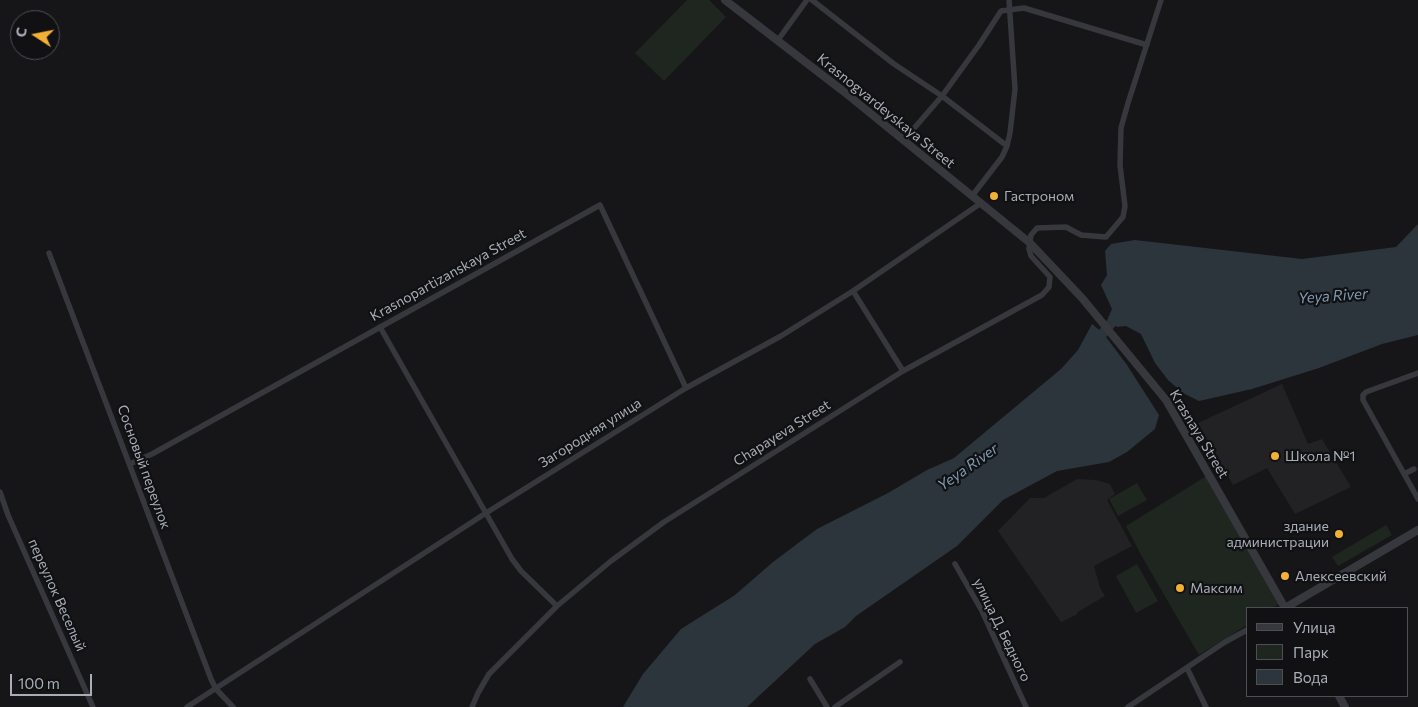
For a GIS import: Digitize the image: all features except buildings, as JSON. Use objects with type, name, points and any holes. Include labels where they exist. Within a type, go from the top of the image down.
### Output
[{"type":"street","name":"Krasnogvardeyskaya Street","points":[[726,0],[843,91],[1030,243]]},
{"type":"street","points":[[778,40],[807,0]]},
{"type":"street","points":[[812,0],[894,64],[942,96],[1007,146]]},
{"type":"street","points":[[972,196],[1002,157],[1007,146],[1015,89],[1009,0]]},
{"type":"street","points":[[1030,243],[1030,235],[1037,228],[1066,226],[1081,235],[1106,237],[1123,217],[1125,206],[1120,165],[1122,128],[1128,103],[1161,0]]},
{"type":"street","points":[[903,141],[942,96],[1001,11],[1024,8],[1146,45]]},
{"type":"street","name":"Загородняя улица","points":[[188,707],[486,513],[686,388],[782,336],[980,204]]},
{"type":"street","name":"Krasnopartizanskaya Street","points":[[130,464],[152,454],[600,205],[686,388]]},
{"type":"street","name":"Krasnaya Street","points":[[1030,243],[1082,298],[1166,400],[1284,607]]},
{"type":"street","name":"Chapayeva Street","points":[[472,707],[489,674],[558,606],[611,561],[664,522],[903,371],[1042,295],[1049,287],[1050,277],[1031,256],[1030,243]]},
{"type":"street","name":"Сосновый переулок","points":[[49,253],[202,657],[216,689]]},
{"type":"street","points":[[853,290],[903,371]]},
{"type":"street","points":[[380,327],[521,571],[558,606]]},
{"type":"street","points":[[1417,498],[1362,400],[1366,392],[1418,373]]},
{"type":"street","points":[[1404,474],[1414,469]]},
{"type":"street","name":"переулок Веселый","points":[[0,492],[8,515],[93,707]]},
{"type":"street","points":[[1287,607],[1418,530]]},
{"type":"street","name":"улица Д. Бедного","points":[[955,564],[982,611],[1026,707]]},
{"type":"street","points":[[1128,707],[1225,642],[1246,631]]},
{"type":"street","points":[[835,707],[900,662]]},
{"type":"street","points":[[1187,668],[1206,707]]},
{"type":"street","points":[[810,678],[827,707]]},
{"type":"street","points":[[216,689],[234,707]]},
{"type":"shaded area","name":"Школа №1","points":[[1282,384],[1308,444],[1322,439],[1351,487],[1295,514],[1267,468],[1233,485],[1198,423]]},
{"type":"shaded area","points":[[1077,479],[1096,480],[1110,484],[1115,494],[1107,500],[1132,546],[1094,566],[1100,588],[1105,596],[1076,615],[1061,622],[998,531],[1030,498],[1044,498]]},
{"type":"green space","points":[[687,0],[709,0],[726,17],[664,81],[635,53]]},
{"type":"green space","points":[[1208,475],[1279,604],[1274,607],[1246,607],[1246,626],[1199,655],[1126,526]]},
{"type":"green space","points":[[1137,483],[1147,500],[1118,516],[1109,499]]},
{"type":"green space","points":[[1386,525],[1392,535],[1338,566],[1332,557]]},
{"type":"green space","points":[[1137,564],[1158,601],[1136,613],[1116,576]]},
{"type":"water","points":[[1418,224],[1418,335],[1382,344],[1319,368],[1252,389],[1199,401],[1183,393],[1168,380],[1155,363],[1141,334],[1126,326],[1117,327],[1108,318],[1112,309],[1101,285],[1107,275],[1105,251],[1111,244],[1135,240],[1302,259],[1396,247]]},
{"type":"water","points":[[1092,324],[1103,333],[1127,365],[1159,415],[1155,429],[1127,452],[1109,462],[1057,471],[1003,500],[957,546],[856,616],[845,627],[815,644],[747,707],[623,707],[643,674],[681,629],[735,595],[773,562],[817,529],[888,493],[927,470],[954,458],[1061,369],[1078,350]]},
{"type":"waterway","name":"Yeya River","points":[[1095,343],[1120,312]]},
{"type":"place","name":"Гастроном","points":[[994,196]]},
{"type":"place","name":"Школа №1","points":[[1275,456]]},
{"type":"place","name":"здание администрации","points":[[1339,534]]},
{"type":"place","name":"Алексеевский","points":[[1285,576]]},
{"type":"place","name":"Максим","points":[[1180,588]]}]
